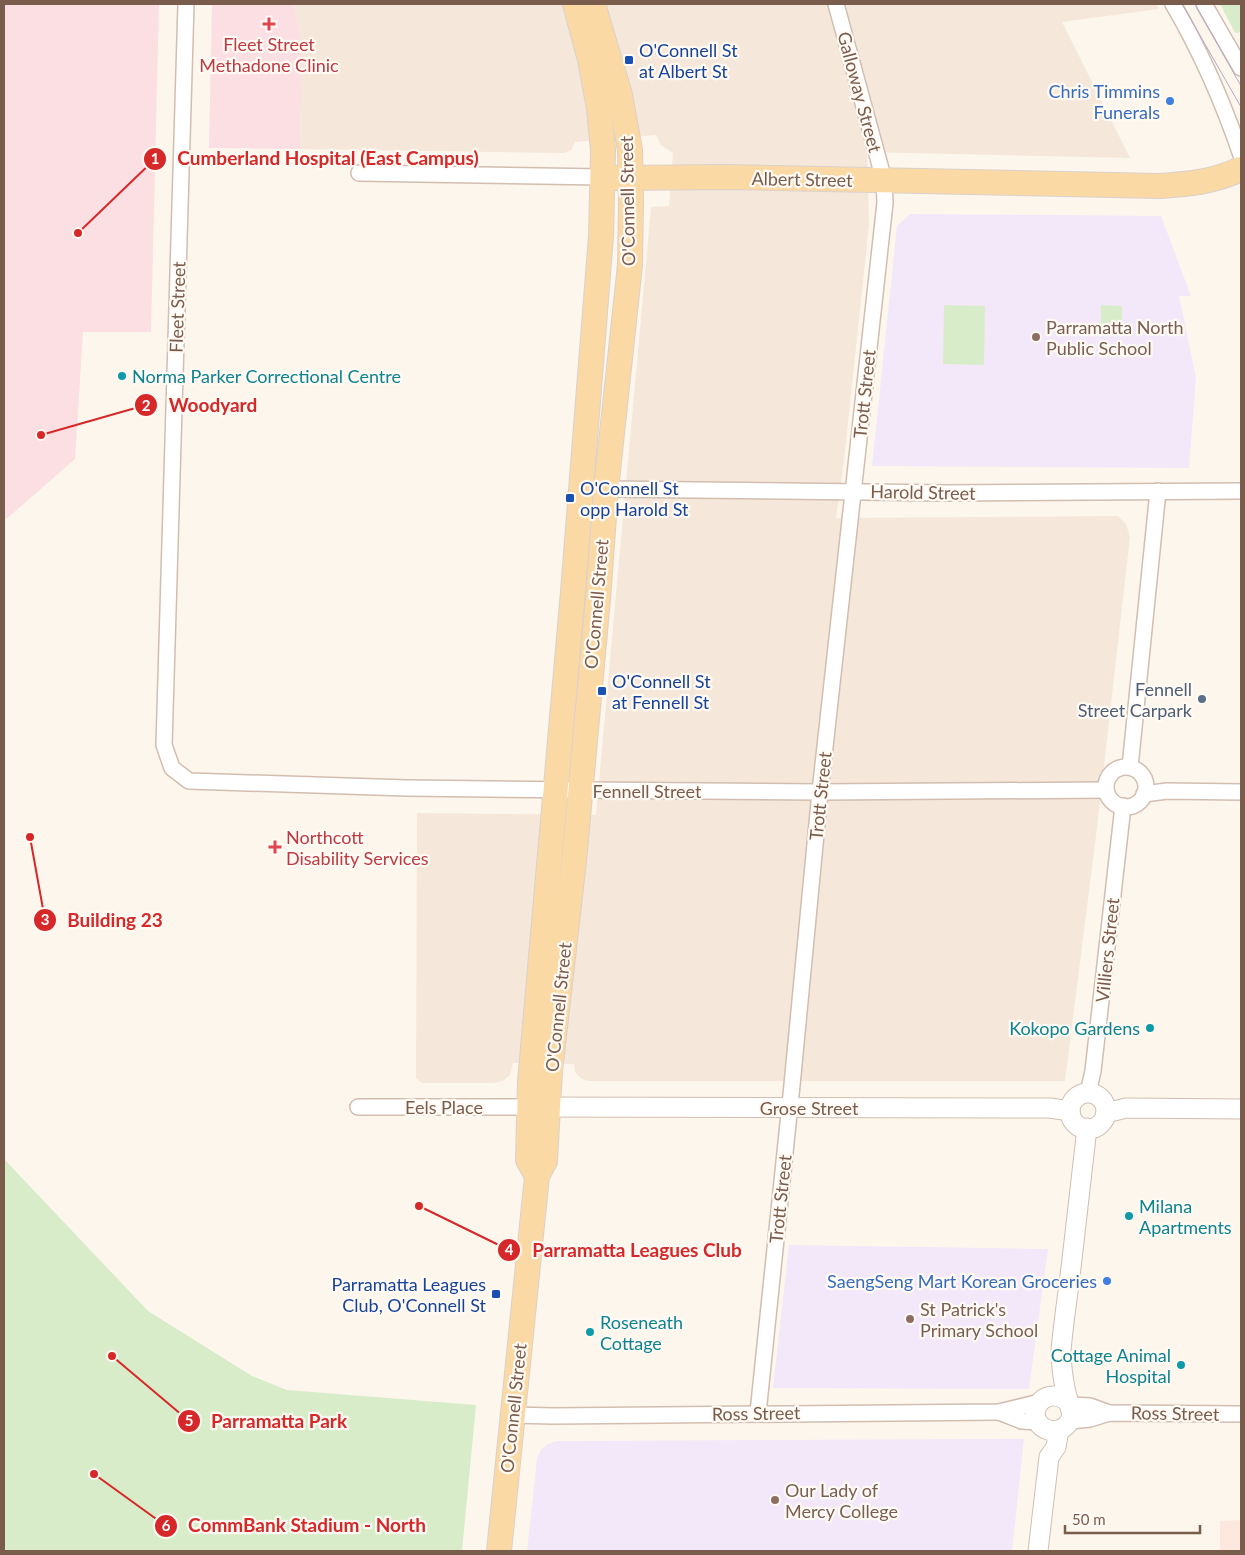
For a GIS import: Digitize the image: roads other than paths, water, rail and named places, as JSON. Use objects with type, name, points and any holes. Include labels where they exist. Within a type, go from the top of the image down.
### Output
[{"type":"main road","name":"O'Connell Street","points":[[499,1551],[536,1176],[545,1161],[539,1107],[550,1071],[574,861],[567,790],[580,518],[601,236],[602,178],[599,108],[590,60],[575,4]]},
{"type":"main road","name":"O'Connell Street","points":[[567,790],[598,599],[606,489],[630,265],[630,150],[620,94],[593,4]]},
{"type":"main road","name":"Albert Street","points":[[602,178],[652,176],[1160,186],[1213,180],[1241,169]]},
{"type":"street","name":"Fleet Street","points":[[186,4],[164,746],[172,768],[189,781]]},
{"type":"street","name":"Galloway Street","points":[[836,4],[884,180]]},
{"type":"street","points":[[1173,4],[1197,46],[1230,123],[1241,155]]},
{"type":"street","points":[[1204,4],[1237,58],[1241,68]]},
{"type":"street","name":"Albert Street","points":[[360,173],[602,178]]},
{"type":"street","name":"Trott Street","points":[[758,1413],[790,1108],[820,792],[885,204],[884,180]]},
{"type":"street","name":"Harold Street","points":[[606,489],[947,493],[1241,491]]},
{"type":"street","points":[[1130,767],[1158,491]]},
{"type":"street","points":[[1130,767],[1142,775],[1146,787],[1139,801],[1133,805],[1123,806],[1111,800],[1106,790],[1106,783],[1112,772],[1130,767]]},
{"type":"street","name":"Fennell Street","points":[[189,781],[407,788],[567,790],[820,792],[1106,790]]},
{"type":"street","points":[[1144,794],[1167,791],[1241,792]]},
{"type":"street","name":"Villiers Street","points":[[1088,1093],[1094,1071],[1123,806]]},
{"type":"street","points":[[1088,1093],[1098,1096],[1106,1105],[1106,1113],[1099,1125],[1087,1128],[1076,1124],[1070,1112],[1074,1099],[1078,1095],[1088,1093]]},
{"type":"street","name":"Eels Place","points":[[358,1106],[539,1107]]},
{"type":"street","name":"Grose Street","points":[[539,1107],[1050,1108],[1070,1112]]},
{"type":"street","points":[[1106,1113],[1126,1108],[1241,1109]]},
{"type":"street","points":[[1038,1551],[1049,1457],[1046,1449],[1058,1418],[1061,1353],[1087,1128]]},
{"type":"street","points":[[1058,1418],[1036,1416],[1036,1408],[1044,1399],[1061,1353]]},
{"type":"street","points":[[999,1412],[1059,1396],[1058,1418]]},
{"type":"street","name":"Ross Street","points":[[512,1415],[999,1412],[1022,1421],[1058,1418],[1090,1406],[1109,1413],[1241,1414]]},
{"type":"tram line","points":[[1182,4],[1241,107]]},
{"type":"tram line","points":[[1195,4],[1241,86]]},
{"type":"place","name":"Fleet Street Methadone Clinic","points":[[269,24]]},
{"type":"place","name":"O'Connell St at Albert St","points":[[629,60]]},
{"type":"place","name":"Chris Timmins Funerals","points":[[1170,101]]},
{"type":"place","name":"Cumberland Hospital (East Campus)","points":[[78,233]]},
{"type":"place","name":"Parramatta North Public School","points":[[1036,337]]},
{"type":"place","name":"Norma Parker Correctional Centre","points":[[122,376]]},
{"type":"place","name":"Woodyard","points":[[41,435]]},
{"type":"place","name":"O'Connell St opp Harold St","points":[[570,498]]},
{"type":"place","name":"O'Connell St at Fennell St","points":[[602,691]]},
{"type":"place","name":"Fennell Street Carpark","points":[[1202,699]]},
{"type":"place","name":"Building 23","points":[[30,837]]},
{"type":"place","name":"Northcott Disability Services","points":[[275,847]]},
{"type":"place","name":"Kokopo Gardens","points":[[1150,1028]]},
{"type":"place","name":"Parramatta Leagues Club","points":[[419,1206]]},
{"type":"place","name":"Milana Apartments","points":[[1129,1216]]},
{"type":"place","name":"SaengSeng Mart Korean Groceries","points":[[1107,1281]]},
{"type":"place","name":"Parramatta Leagues Club, O'Connell St","points":[[496,1294]]},
{"type":"place","name":"St Patrick's Primary School","points":[[910,1319]]},
{"type":"place","name":"Roseneath Cottage","points":[[590,1332]]},
{"type":"place","name":"Parramatta Park","points":[[112,1356]]},
{"type":"place","name":"Cottage Animal Hospital","points":[[1181,1365]]},
{"type":"place","name":"CommBank Stadium - North","points":[[94,1474]]},
{"type":"place","name":"Our Lady of Mercy College","points":[[775,1500]]}]
